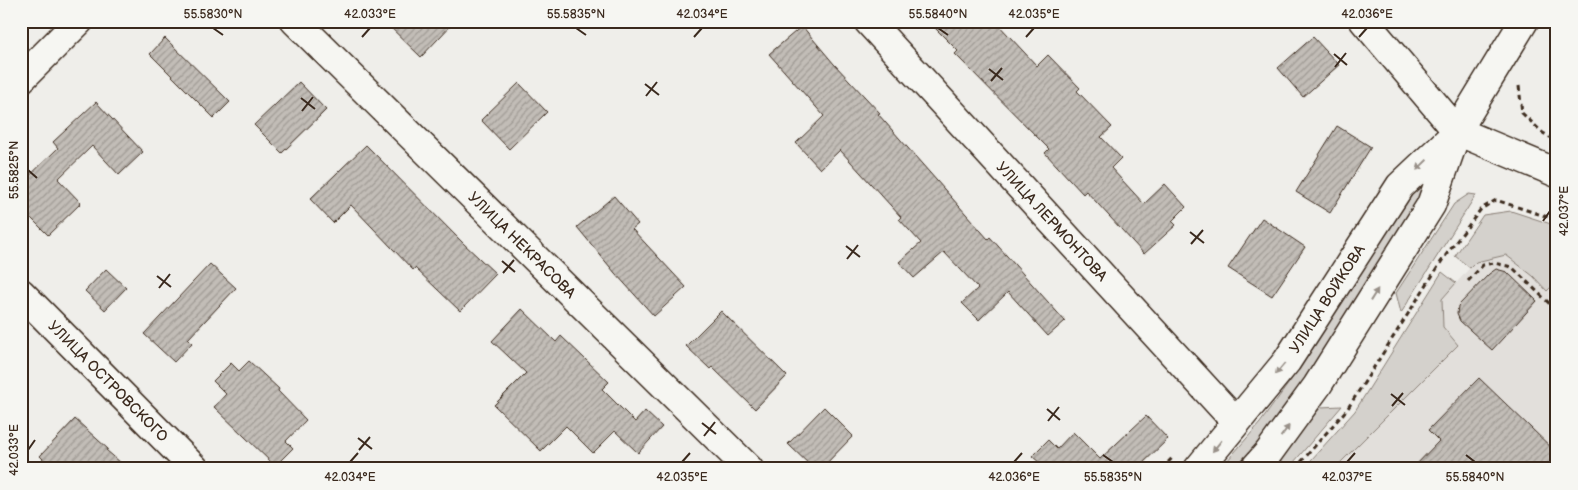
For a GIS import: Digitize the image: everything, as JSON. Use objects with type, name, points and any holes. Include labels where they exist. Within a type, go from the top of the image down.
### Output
[{"type":"street","points":[[21,79],[79,21]]},
{"type":"street","name":"УЛИЦА НЕКРАСОВА","points":[[295,21],[749,469]]},
{"type":"street","name":"УЛИЦА ЛЕРМОНТОВА","points":[[868,21],[1236,422]]},
{"type":"street","points":[[1364,21],[1457,131],[1557,173]]},
{"type":"street","name":"УЛИЦА ВОЙКОВА","points":[[1254,469],[1269,452],[1317,386],[1431,205],[1457,131],[1524,21]]},
{"type":"street","name":"УЛИЦА ВОЙКОВА","points":[[1198,469],[1287,361],[1400,186],[1457,131]]},
{"type":"street","name":"УЛИЦА ОСТРОВСКОГО","points":[[21,293],[195,469]]},
{"type":"path","points":[[1547,40],[1557,24]]},
{"type":"path","points":[[1523,80],[1518,88],[1522,113],[1543,132],[1557,140]]},
{"type":"path","points":[[1295,469],[1348,408],[1444,260],[1481,209],[1496,200],[1557,220]]},
{"type":"path","points":[[1468,281],[1483,265],[1494,263],[1512,267],[1557,311]]},
{"type":"shaded area","points":[[1419,174],[1431,182],[1307,376],[1265,436],[1236,469],[1220,469],[1260,423],[1299,369]]},
{"type":"shaded area","points":[[1469,194],[1476,195],[1401,313],[1396,293],[1454,204]]},
{"type":"shaded area","points":[[1511,211],[1557,226],[1557,281],[1547,291],[1533,276],[1506,255],[1476,262],[1470,268],[1455,256],[1483,215]]},
{"type":"shaded area","points":[[1557,252],[1557,469],[1334,469],[1458,345],[1443,327],[1442,299],[1475,262],[1506,255]]},
{"type":"shaded area","points":[[1442,272],[1456,283],[1442,299],[1443,327],[1458,345],[1334,469],[1303,469],[1355,411]]},
{"type":"shaded area","points":[[1342,406],[1288,469],[1282,469],[1280,457],[1321,407]]},
{"type":"building","points":[[384,21],[455,21],[421,57]]},
{"type":"building","points":[[928,21],[995,21],[1037,66],[1048,55],[1080,88],[1077,91],[1112,127],[1101,137],[1121,158],[1111,168],[1144,204],[1165,184],[1186,207],[1172,221],[1176,225],[1144,254],[1086,191],[1083,194],[1045,153],[1049,149],[955,54],[958,51]]},
{"type":"building","points":[[802,26],[834,64],[880,113],[878,114],[988,239],[990,237],[1065,321],[1048,336],[1008,292],[979,320],[962,303],[978,288],[944,252],[914,278],[899,262],[921,243],[899,219],[901,217],[840,150],[820,169],[796,143],[824,116],[769,54]]},
{"type":"building","points":[[1313,37],[1339,65],[1303,97],[1278,68]]},
{"type":"building","points":[[165,38],[230,102],[214,118],[150,54]]},
{"type":"building","points":[[299,82],[326,110],[282,153],[254,125]]},
{"type":"building","points":[[519,83],[547,112],[509,149],[481,120]]},
{"type":"building","points":[[96,102],[143,152],[119,175],[92,146],[58,179],[81,203],[48,235],[21,208],[21,184],[58,148],[53,142]]},
{"type":"building","points":[[1337,126],[1371,147],[1330,213],[1296,192]]},
{"type":"building","points":[[366,145],[496,274],[460,311],[415,268],[413,270],[351,205],[333,223],[310,199]]},
{"type":"building","points":[[614,196],[638,224],[632,229],[686,287],[654,316],[577,227]]},
{"type":"building","points":[[1262,218],[1305,247],[1272,296],[1228,268]]},
{"type":"building","points":[[210,264],[236,288],[188,339],[192,343],[174,362],[144,334]]},
{"type":"building","points":[[106,269],[126,288],[105,310],[85,291]]},
{"type":"building","points":[[1496,269],[1507,272],[1537,301],[1492,350],[1460,321],[1457,314],[1458,306]]},
{"type":"building","points":[[522,309],[556,342],[561,336],[609,382],[602,389],[635,422],[645,411],[662,427],[638,453],[615,431],[593,453],[566,426],[541,451],[494,405],[526,373],[492,341]]},
{"type":"building","points":[[721,311],[787,376],[755,409],[712,367],[710,369],[686,346]]},
{"type":"building","points":[[249,361],[279,389],[278,391],[306,420],[286,441],[293,448],[275,466],[214,407],[226,394],[213,381],[231,363],[239,371]]},
{"type":"building","points":[[1479,378],[1557,453],[1557,469],[1412,469],[1439,441],[1428,430]]},
{"type":"building","points":[[824,407],[853,436],[821,469],[814,469],[788,444]]},
{"type":"building","points":[[1146,416],[1168,439],[1137,469],[1036,469],[1041,464],[1032,456],[1048,440],[1057,449],[1073,432],[1100,459]]},
{"type":"building","points":[[75,419],[128,469],[53,469],[40,456]]}]
